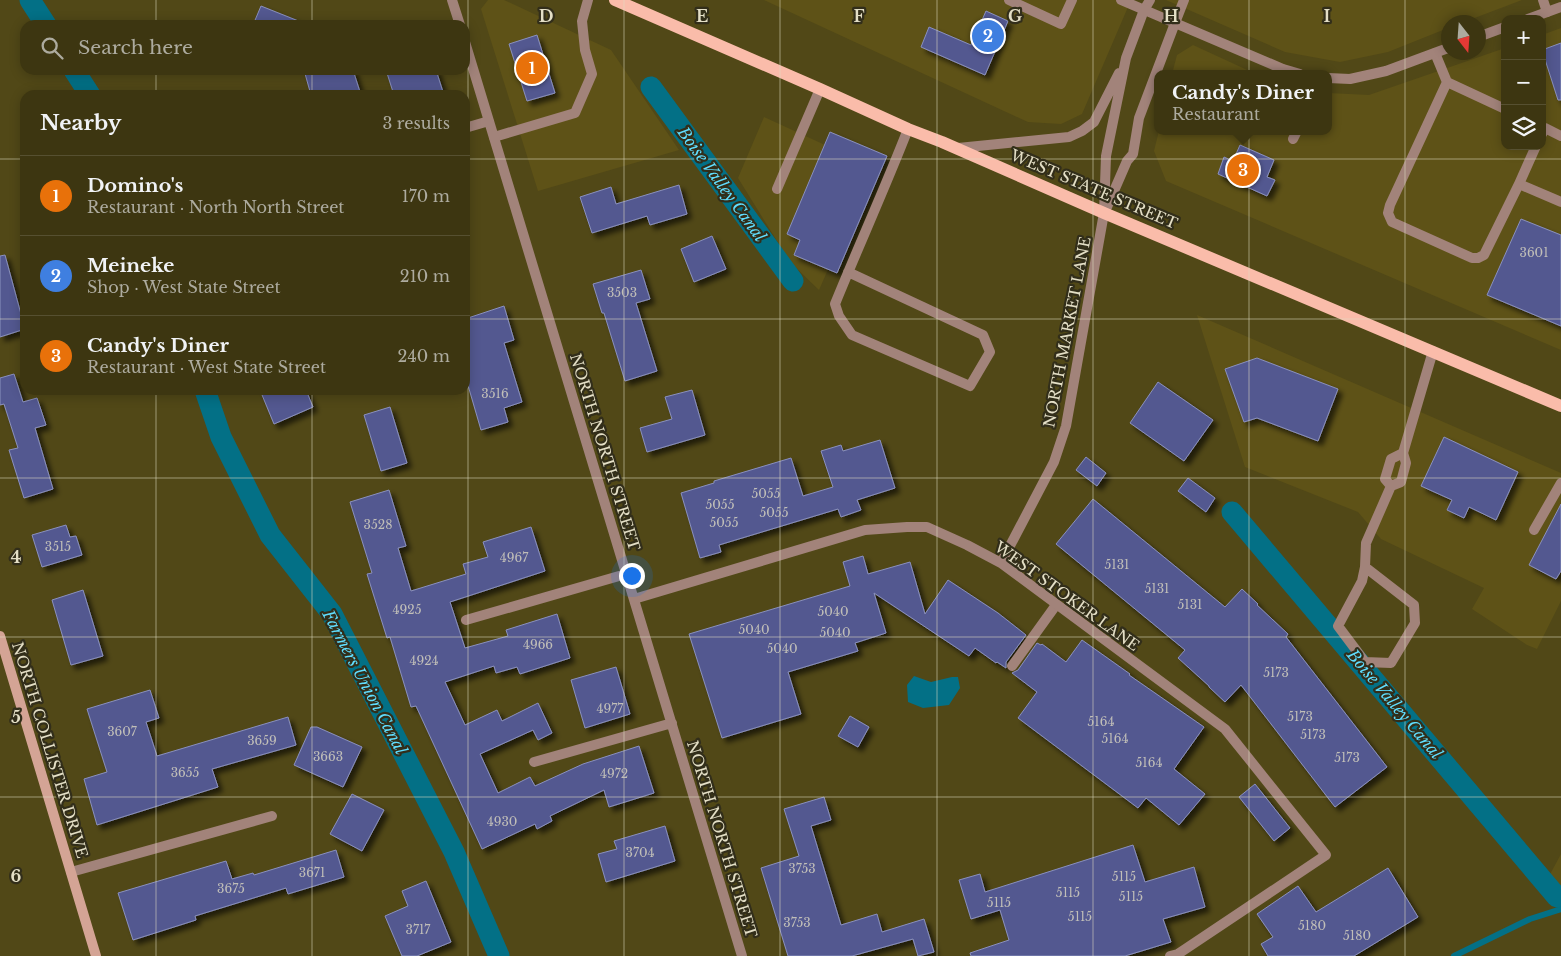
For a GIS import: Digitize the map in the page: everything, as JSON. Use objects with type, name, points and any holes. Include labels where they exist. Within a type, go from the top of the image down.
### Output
[{"type":"main road","name":"WEST STATE STREET","points":[[615,0],[908,129],[958,148],[1104,213],[1561,406]]},
{"type":"street","points":[[452,0],[458,20]]},
{"type":"street","points":[[494,137],[576,113],[592,74],[585,50],[582,21],[588,0]]},
{"type":"street","points":[[1009,0],[1061,24],[1072,0]]},
{"type":"street","points":[[1121,0],[1286,70]]},
{"type":"street","points":[[958,148],[1069,137],[1082,131],[1094,122],[1126,58],[1144,10],[1150,0]]},
{"type":"street","points":[[1157,70],[1184,0]]},
{"type":"street","points":[[1542,0],[1547,12]]},
{"type":"street","points":[[1539,15],[1561,7]]},
{"type":"street","points":[[1486,34],[1501,28]]},
{"type":"street","points":[[1332,78],[1350,79],[1386,71],[1441,50]]},
{"type":"street","points":[[1434,53],[1447,82],[1501,107]]},
{"type":"street","name":"NORTH NORTH STREET","points":[[470,58],[742,956]]},
{"type":"street","points":[[1104,213],[1106,156],[1126,58]]},
{"type":"street","points":[[1104,213],[1132,154],[1139,118],[1154,77]]},
{"type":"street","points":[[1447,82],[1390,204],[1388,214],[1392,222],[1472,258],[1484,255],[1534,150]]},
{"type":"street","points":[[777,189],[820,89]]},
{"type":"street","points":[[470,127],[489,121]]},
{"type":"street","points":[[848,272],[983,335],[990,352],[970,386],[852,335],[839,316],[835,304],[848,272],[908,129]]},
{"type":"street","points":[[1546,131],[1561,136]]},
{"type":"street","points":[[1519,184],[1561,202]]},
{"type":"street","name":"NORTH MARKET LANE","points":[[1001,563],[1054,462],[1066,426],[1104,213]]},
{"type":"street","points":[[1364,567],[1414,605],[1415,623],[1391,663],[1365,662],[1338,626],[1362,581],[1366,543],[1391,486],[1401,482],[1406,462],[1403,453],[1433,352]]},
{"type":"street","points":[[1391,486],[1385,479],[1391,459],[1403,453]]},
{"type":"street","points":[[1534,530],[1561,484]]},
{"type":"street","name":"WEST STOKER LANE","points":[[634,599],[865,530],[927,527],[1001,563],[1225,730],[1326,855],[1178,954],[1170,956]]},
{"type":"street","points":[[466,620],[626,574]]},
{"type":"street","points":[[1012,666],[1056,605]]},
{"type":"street","name":"NORTH COLLISTER DRIVE","points":[[0,636],[96,956]]},
{"type":"street","points":[[534,762],[672,723]]},
{"type":"street","name":"NORTH COLLISTER DRIVE","points":[[71,872],[272,816]]},
{"type":"shaded area","points":[[488,0],[504,0],[611,50],[679,150],[538,191],[481,9]]},
{"type":"shaded area","points":[[764,0],[1131,0],[1082,114],[1061,124],[1028,122]]},
{"type":"shaded area","points":[[1166,0],[1522,0],[1482,15],[1441,15],[1441,31],[1388,52],[1340,62],[1285,52]]},
{"type":"shaded area","points":[[1561,28],[1561,350],[1166,181],[1154,151],[1158,135],[1332,135],[1332,93],[1369,95],[1470,60],[1486,60],[1486,55],[1501,49],[1501,150],[1546,150],[1546,34]]},
{"type":"shaded area","points":[[1193,45],[1247,70],[1173,70],[1177,55]]},
{"type":"shaded area","points":[[764,117],[873,167],[819,290],[790,262],[738,178]]},
{"type":"shaded area","points":[[1197,315],[1561,473],[1561,601],[1537,649],[1527,645],[1472,609],[1484,588],[1381,539],[1358,512],[1245,467]]},
{"type":"shaded area","points":[[1561,854],[1561,889],[1548,878]]},
{"type":"water","points":[[914,676],[931,682],[958,677],[960,688],[949,705],[923,708],[908,702],[907,685]]},
{"type":"building","points":[[261,6],[296,20],[255,20]]},
{"type":"building","points":[[986,11],[1008,21],[985,75],[921,47],[929,27],[971,45]]},
{"type":"building","points":[[537,35],[555,93],[527,101],[509,44]]},
{"type":"building","points":[[1561,43],[1561,100],[1558,100],[1546,62],[1546,49]]},
{"type":"building","points":[[305,75],[355,75],[359,90],[310,90]]},
{"type":"building","points":[[388,75],[438,75],[442,90],[392,90]]},
{"type":"building","points":[[830,132],[887,156],[837,273],[794,255],[800,240],[787,234]]},
{"type":"building","points":[[1240,145],[1274,160],[1267,177],[1275,180],[1267,196],[1218,174],[1224,157],[1233,161]]},
{"type":"building","points":[[679,185],[687,214],[650,225],[647,216],[592,233],[580,197],[611,187],[616,204]]},
{"type":"building","points":[[1521,219],[1561,235],[1561,326],[1487,295]]},
{"type":"building","points":[[712,236],[726,269],[694,282],[681,249]]},
{"type":"building","points":[[5,255],[20,310],[20,331],[0,337],[0,256]]},
{"type":"building","points":[[641,270],[650,299],[636,303],[657,371],[625,381],[593,284]]},
{"type":"building","points":[[504,306],[514,340],[504,343],[522,402],[504,408],[508,422],[481,430],[470,392],[470,317]]},
{"type":"building","points":[[1257,358],[1338,389],[1318,441],[1257,418],[1244,422],[1225,369]]},
{"type":"building","points":[[14,374],[23,402],[37,398],[46,425],[35,428],[53,489],[24,498],[9,450],[18,448],[4,404],[0,405],[0,378]]},
{"type":"building","points":[[1158,382],[1213,420],[1184,461],[1130,423]]},
{"type":"building","points":[[692,390],[705,435],[647,452],[640,428],[672,419],[665,397]]},
{"type":"building","points":[[262,395],[308,395],[313,407],[274,424]]},
{"type":"building","points":[[390,407],[407,463],[381,471],[364,415]]},
{"type":"building","points":[[1444,437],[1518,472],[1496,520],[1469,507],[1464,518],[1447,510],[1452,500],[1421,486]]},
{"type":"building","points":[[880,440],[895,488],[857,500],[861,510],[841,517],[838,509],[719,545],[721,552],[700,558],[681,493],[791,458],[803,496],[833,487],[821,451],[841,445],[843,451]]},
{"type":"building","points":[[1086,457],[1106,473],[1097,486],[1076,470]]},
{"type":"building","points":[[1188,478],[1215,498],[1206,512],[1178,491]]},
{"type":"building","points":[[389,490],[406,546],[398,548],[411,591],[466,574],[463,564],[488,557],[483,542],[531,527],[545,571],[450,602],[465,648],[508,636],[506,630],[557,614],[570,658],[520,674],[517,667],[496,673],[494,666],[445,682],[465,725],[497,710],[502,721],[538,703],[552,733],[538,740],[533,730],[480,754],[498,793],[530,777],[535,786],[583,764],[639,746],[654,793],[609,807],[604,790],[550,816],[552,821],[537,829],[535,824],[482,849],[416,706],[411,707],[390,637],[387,638],[367,574],[372,573],[350,502]]},
{"type":"building","points":[[1093,499],[1225,607],[1242,589],[1288,634],[1286,637],[1387,767],[1335,807],[1241,685],[1225,702],[1178,658],[1185,650],[1056,544]]},
{"type":"building","points":[[1561,504],[1561,571],[1556,579],[1529,565]]},
{"type":"building","points":[[66,525],[70,537],[76,536],[82,555],[42,567],[32,535]]},
{"type":"building","points":[[863,556],[868,574],[910,562],[925,614],[948,580],[998,613],[1026,635],[1006,662],[1006,668],[975,648],[969,656],[874,593],[886,633],[855,643],[858,651],[788,672],[801,714],[722,738],[689,634],[850,586],[843,562]]},
{"type":"building","points":[[83,590],[103,656],[71,665],[52,600]]},
{"type":"building","points":[[1082,640],[1204,727],[1174,769],[1205,794],[1179,825],[1146,798],[1138,808],[1018,718],[1037,692],[1012,673],[1018,670],[1037,643],[1042,644],[1066,662]]},
{"type":"building","points":[[616,667],[630,714],[585,728],[571,680]]},
{"type":"building","points":[[150,690],[159,718],[146,722],[157,756],[288,717],[296,745],[212,769],[218,787],[97,825],[84,779],[107,772],[87,709]]},
{"type":"building","points":[[850,716],[869,727],[858,747],[838,736]]},
{"type":"building","points":[[311,727],[317,727],[362,747],[343,787],[294,765]]},
{"type":"building","points":[[1255,784],[1290,828],[1274,841],[1239,797]]},
{"type":"building","points":[[352,794],[384,810],[362,851],[330,834]]},
{"type":"building","points":[[824,797],[831,820],[811,826],[841,925],[877,914],[882,932],[924,919],[934,952],[918,956],[913,939],[852,956],[788,956],[761,868],[799,856],[784,809]]},
{"type":"building","points":[[665,826],[675,861],[606,882],[598,854],[617,849],[614,841]]},
{"type":"building","points":[[1133,845],[1145,882],[1194,867],[1205,907],[1163,919],[1171,942],[1125,956],[971,956],[970,953],[1009,940],[1000,910],[971,919],[959,880],[980,874],[985,892]]},
{"type":"building","points":[[336,850],[344,877],[288,894],[286,888],[195,916],[196,920],[133,940],[118,893],[226,861],[232,879],[253,873],[254,875]]},
{"type":"building","points":[[1388,868],[1418,917],[1354,956],[1268,956],[1261,944],[1273,937],[1257,914],[1298,886],[1316,912]]},
{"type":"building","points":[[426,881],[451,942],[417,956],[402,956],[385,916],[408,906],[402,891]]},
{"type":"waterway","name":"Farmers Union Canal","points":[[30,0],[43,20]]},
{"type":"waterway","name":"Farmers Union Canal","points":[[77,75],[87,90]]},
{"type":"waterway","name":"Boise Valley Canal","points":[[651,87],[793,281]]},
{"type":"waterway","name":"Farmers Union Canal","points":[[207,395],[221,437],[270,535],[332,614],[454,852],[499,956]]},
{"type":"waterway","name":"Boise Valley Canal","points":[[1232,512],[1557,897]]},
{"type":"waterway","points":[[1454,956],[1530,919],[1561,909]]},
{"type":"place","name":"Meineke","points":[[988,36]]},
{"type":"place","name":"Domino's","points":[[532,68]]},
{"type":"place","name":"Candy's Diner","points":[[1243,170]]}]
